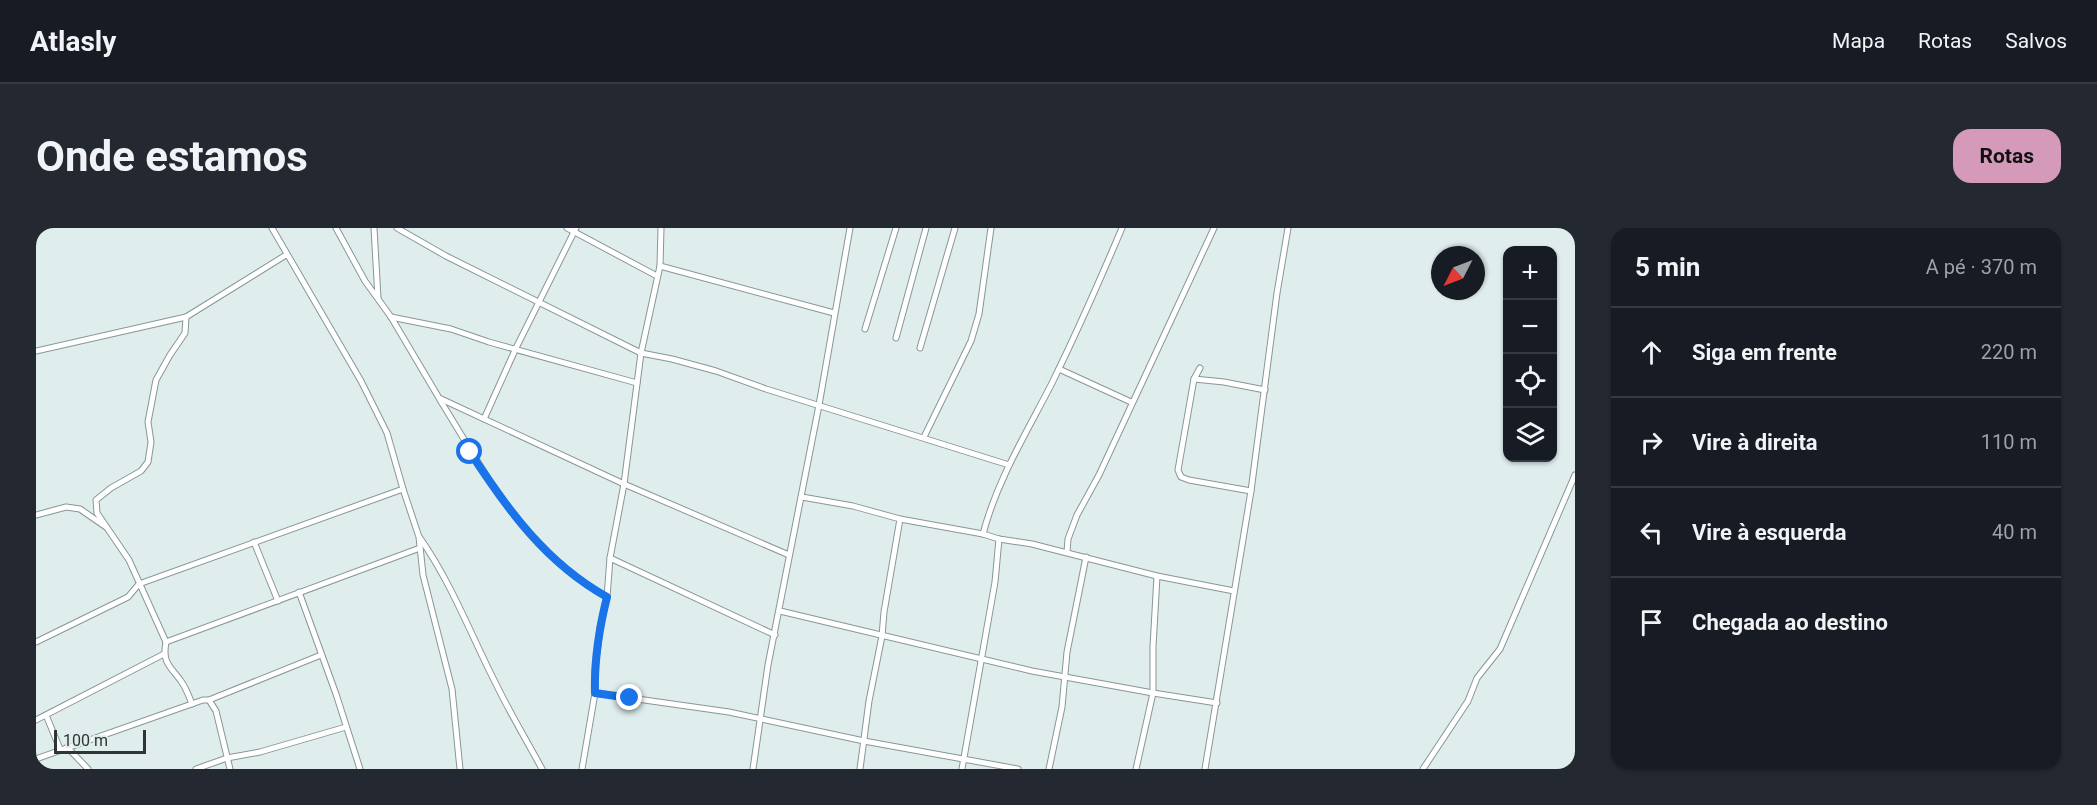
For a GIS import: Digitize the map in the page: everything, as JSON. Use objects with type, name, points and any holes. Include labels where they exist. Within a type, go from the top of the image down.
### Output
[{"type":"street","points":[[272,228],[361,381],[385,429],[419,537],[423,575],[453,689],[460,768],[452,769]]},
{"type":"street","points":[[336,228],[365,281],[391,317],[470,452],[513,515],[549,555],[585,585],[607,597]]},
{"type":"street","points":[[374,228],[378,300]]},
{"type":"street","points":[[397,228],[446,256],[641,353],[716,371],[766,389],[1009,465]]},
{"type":"street","points":[[567,228],[575,230],[657,276]]},
{"type":"street","points":[[582,769],[595,693],[600,627],[607,597],[610,558],[624,484],[641,353],[660,266],[661,228]]},
{"type":"street","points":[[753,769],[768,665],[802,497],[850,228]]},
{"type":"street","points":[[865,329],[896,228]]},
{"type":"street","points":[[897,338],[926,228]]},
{"type":"street","points":[[921,348],[955,228]]},
{"type":"street","points":[[924,437],[975,327],[979,314],[991,228]]},
{"type":"street","points":[[983,534],[1009,465],[1059,369],[1122,228]]},
{"type":"street","points":[[1067,552],[1068,539],[1077,515],[1099,475],[1131,402],[1214,228]]},
{"type":"street","points":[[1205,769],[1251,491],[1288,228]]},
{"type":"street","points":[[484,419],[550,276],[575,230]]},
{"type":"street","points":[[36,351],[186,317],[286,255]]},
{"type":"street","points":[[660,266],[834,313]]},
{"type":"street","points":[[186,317],[185,333],[156,380],[148,422],[151,442],[148,462],[141,471],[111,488],[96,500],[97,513],[129,560],[166,642],[164,654],[167,664],[183,683],[192,704]]},
{"type":"street","points":[[391,317],[451,328],[489,342],[638,383]]},
{"type":"street","points":[[1200,368],[1194,379],[1178,470],[1181,477],[1190,480],[1251,491]]},
{"type":"street","points":[[1059,369],[1131,402]]},
{"type":"street","points":[[1194,379],[1265,390]]},
{"type":"street","points":[[439,398],[624,484],[789,555]]},
{"type":"street","points":[[1423,769],[1468,701],[1477,678],[1500,649],[1575,474]]},
{"type":"street","points":[[36,642],[128,597],[139,584],[403,489]]},
{"type":"street","points":[[802,497],[853,506],[900,519],[1032,544],[1157,576],[1234,591]]},
{"type":"street","points":[[36,515],[66,507],[80,509],[108,528]]},
{"type":"street","points":[[860,769],[900,519]]},
{"type":"street","points":[[419,537],[454,593],[496,685],[542,769]]},
{"type":"street","points":[[962,769],[998,562],[999,539]]},
{"type":"street","points":[[254,542],[278,601]]},
{"type":"street","points":[[166,642],[420,548]]},
{"type":"street","points":[[1049,769],[1066,676],[1067,652],[1086,557]]},
{"type":"street","points":[[610,558],[775,635]]},
{"type":"street","points":[[1136,769],[1153,693],[1157,576]]},
{"type":"street","points":[[298,592],[360,769]]},
{"type":"street","points":[[780,611],[1032,671],[1217,703]]},
{"type":"street","points":[[36,720],[164,654]]},
{"type":"street","points":[[36,759],[203,700],[209,700],[321,655]]},
{"type":"street","points":[[595,693],[684,704],[864,741],[1018,769]]},
{"type":"street","points":[[209,700],[216,711],[230,769]]},
{"type":"street","points":[[46,715],[60,749]]},
{"type":"street","points":[[196,769],[227,758],[261,752],[345,727]]},
{"type":"street","points":[[67,747],[88,769]]},
{"type":"route","points":[[470,452],[500,497],[529,534],[549,555],[585,585],[607,597],[600,627],[595,693],[630,698]]}]
